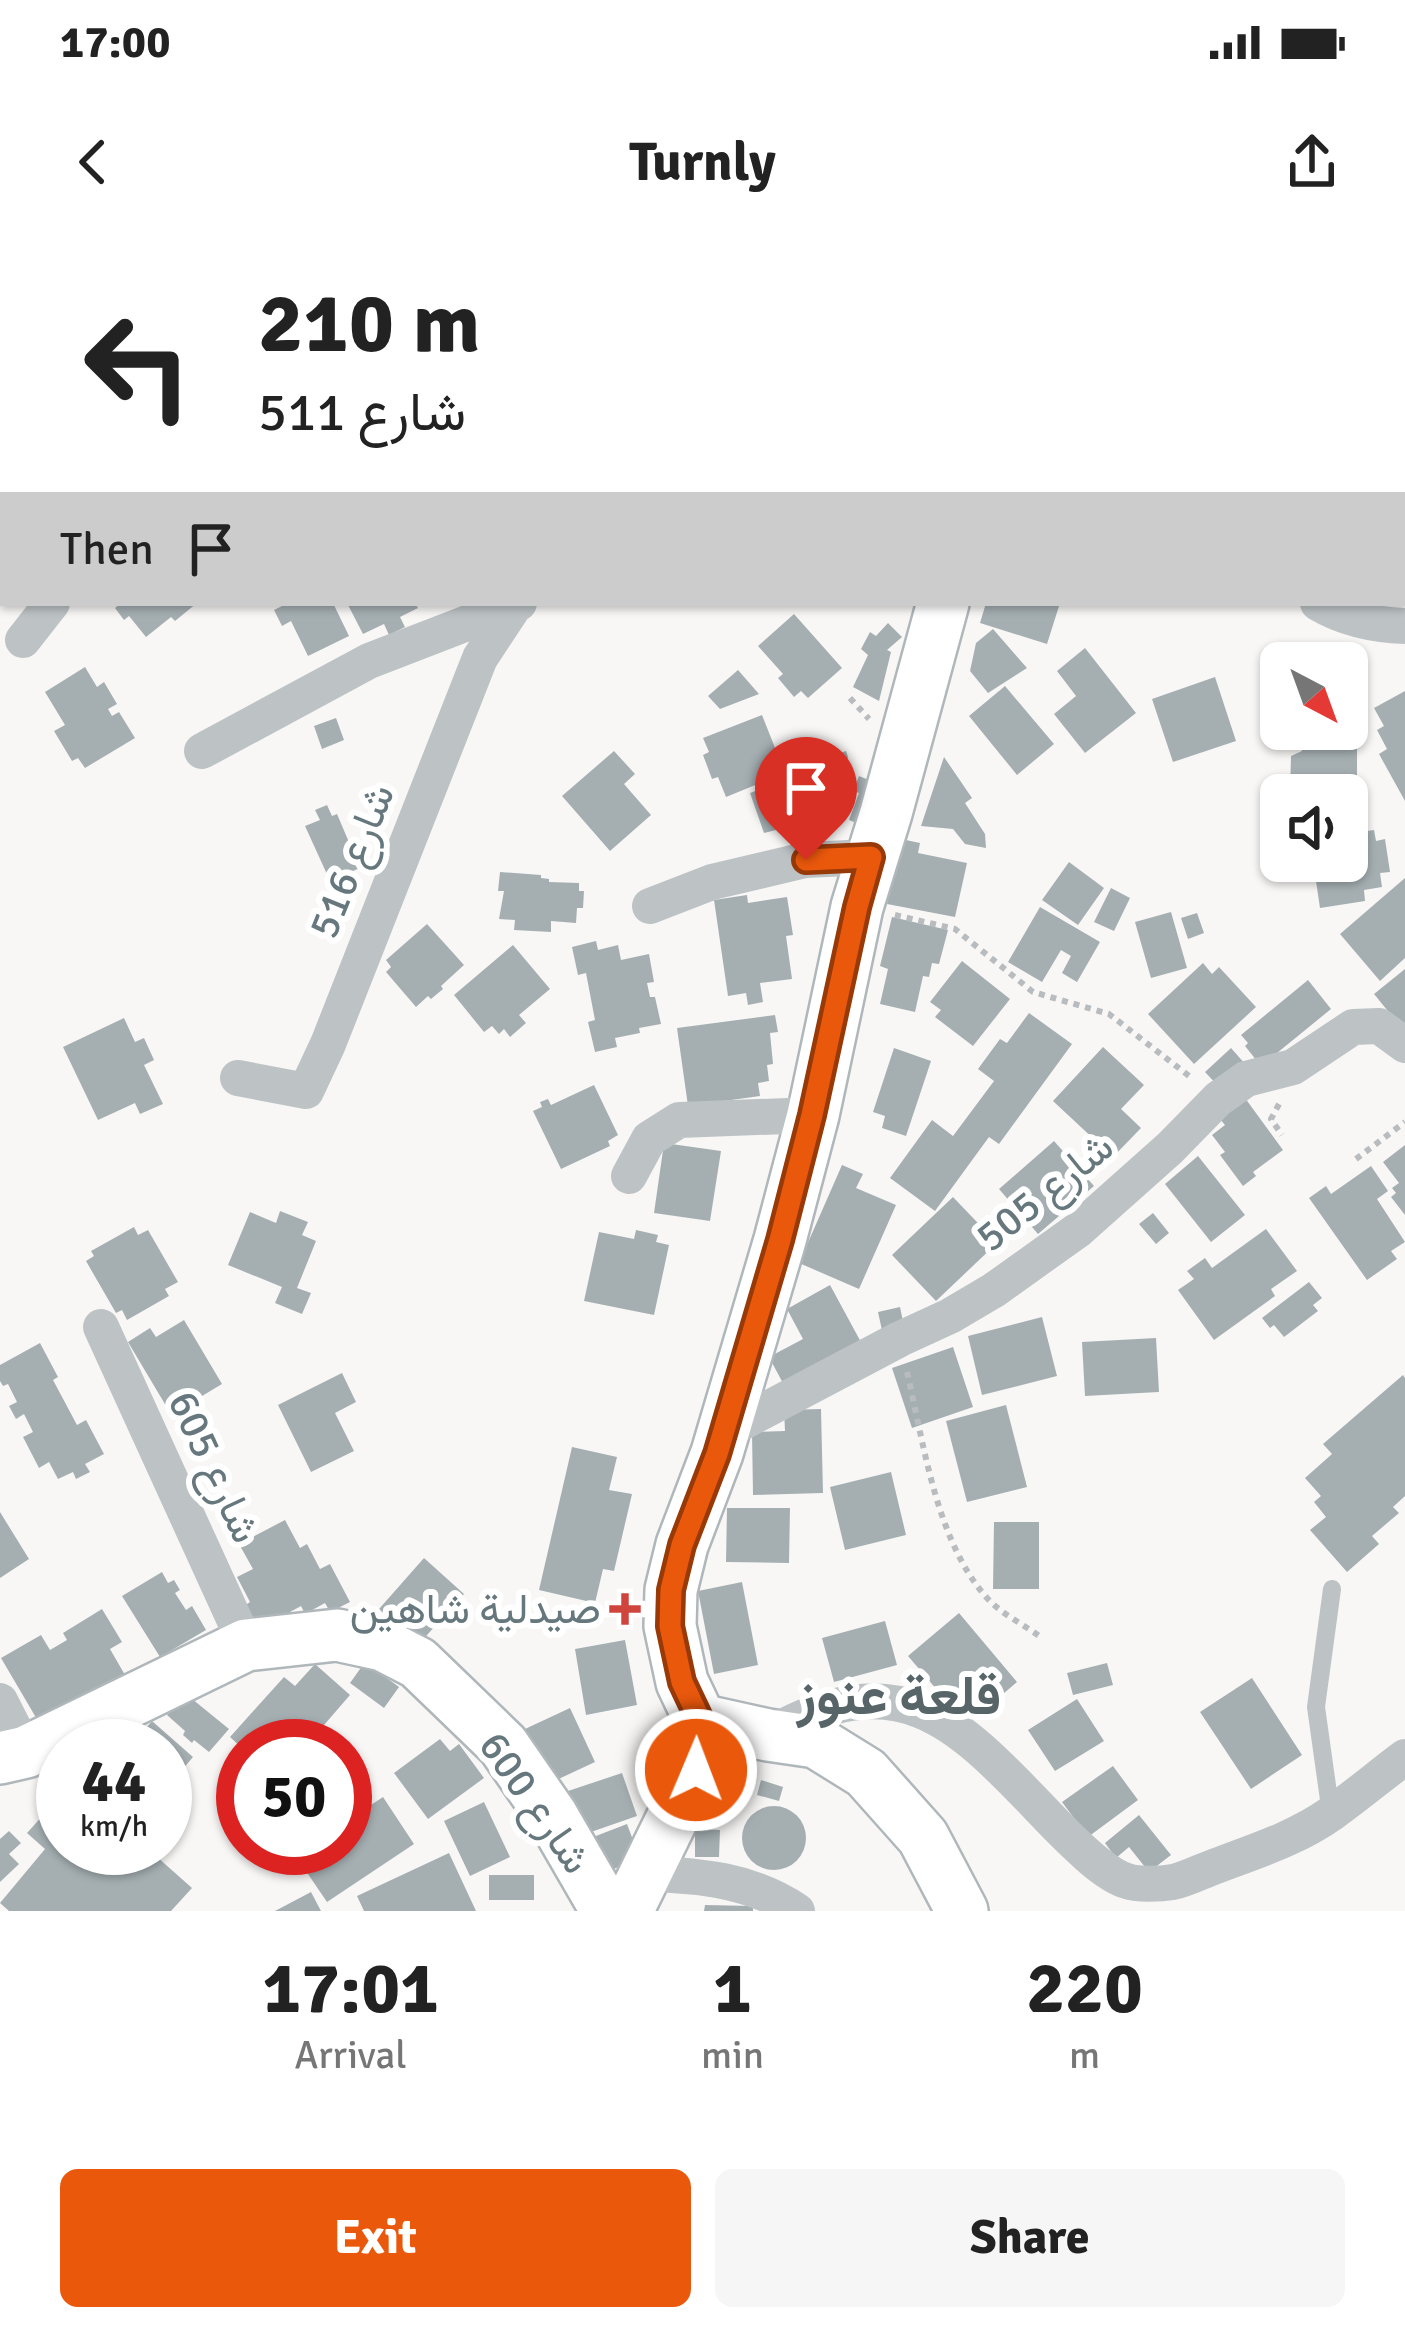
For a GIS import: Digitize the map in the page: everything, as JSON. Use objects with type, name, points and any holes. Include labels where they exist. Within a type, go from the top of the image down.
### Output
[{"type":"main road","points":[[636,1893],[696,1770],[700,1720],[682,1682],[670,1626],[671,1590],[780,1240],[857,907],[942,606]]},
{"type":"main road","name":"شارع 600","points":[[13,1755],[246,1645],[337,1635],[383,1645],[418,1663],[503,1745],[552,1816],[607,1911]]},
{"type":"main road","points":[[700,1720],[816,1742],[866,1773],[923,1837],[962,1911]]},
{"type":"street","points":[[23,640],[50,606]]},
{"type":"street","points":[[202,751],[369,661],[512,606]]},
{"type":"street","name":"شارع 516","points":[[238,1078],[306,1090],[480,658],[516,606]]},
{"type":"street","points":[[1324,606],[1380,625],[1405,626]]},
{"type":"street","points":[[650,906],[712,882],[806,860],[871,857]]},
{"type":"street","name":"شارع 505","points":[[722,1433],[980,1299],[1078,1230],[1246,1078],[1293,1066],[1353,1027],[1379,1026],[1405,1046]]},
{"type":"street","points":[[628,1176],[650,1138],[680,1120],[812,1115]]},
{"type":"street","name":"شارع 605","points":[[101,1327],[246,1645]]},
{"type":"street","points":[[768,1735],[804,1714],[832,1706],[872,1700],[900,1702],[973,1740],[1088,1857],[1126,1882],[1172,1882],[1291,1838],[1331,1814],[1405,1756]]},
{"type":"street","points":[[0,1701],[13,1755]]},
{"type":"street","points":[[636,1893],[691,1875],[760,1889],[797,1911]]},
{"type":"lane","points":[[1331,1814],[1316,1706],[1332,1589]]},
{"type":"path","points":[[857,907],[956,929],[1034,992],[1109,1014],[1218,1099]]},
{"type":"path","points":[[1356,1159],[1405,1122]]},
{"type":"path","points":[[900,1339],[952,1545],[988,1600],[1040,1636]]},
{"type":"building","points":[[193,606],[146,637],[129,616],[124,620],[115,608]]},
{"type":"building","points":[[334,606],[349,636],[308,656],[291,621],[282,626],[274,610]]},
{"type":"building","points":[[349,606],[418,608],[400,617],[405,627],[389,635],[384,624],[363,634]]},
{"type":"building","points":[[985,606],[1059,606],[1047,644],[980,623]]},
{"type":"building","points":[[794,614],[842,668],[808,698],[801,691],[794,697],[778,678],[783,674],[758,646]]},
{"type":"building","points":[[888,623],[902,637],[887,650],[891,652],[879,701],[853,687],[868,655],[861,649],[870,632],[876,636]]},
{"type":"building","points":[[993,629],[1027,668],[988,693],[970,671],[976,643]]},
{"type":"building","points":[[1085,648],[1136,713],[1085,753],[1054,714],[1076,696],[1057,671]]},
{"type":"building","points":[[85,667],[97,687],[104,682],[117,704],[108,709],[112,716],[119,712],[135,738],[85,768],[78,758],[72,761],[54,731],[65,725],[45,692]]},
{"type":"building","points":[[738,670],[759,694],[720,709],[708,696]]},
{"type":"building","points":[[1215,677],[1236,741],[1173,762],[1152,699]]},
{"type":"building","points":[[1005,686],[1054,744],[1017,775],[969,716]]},
{"type":"building","points":[[1405,691],[1405,801],[1379,754],[1387,749],[1377,730],[1384,726],[1374,708]]},
{"type":"building","points":[[762,715],[785,773],[726,797],[718,777],[712,779],[703,755],[709,752],[703,738]]},
{"type":"building","points":[[336,718],[344,740],[322,749],[314,726]]},
{"type":"building","points":[[1357,750],[1357,774],[1290,774],[1291,756],[1302,751]]},
{"type":"building","points":[[614,751],[635,774],[624,784],[651,815],[610,851],[562,796]]},
{"type":"building","points":[[846,751],[847,768],[830,804],[823,804],[816,820],[764,833],[750,793],[819,767],[817,762]]},
{"type":"building","points":[[944,757],[972,798],[965,803],[985,834],[986,848],[965,844],[953,829],[921,826]]},
{"type":"building","points":[[859,776],[874,782],[859,824],[849,820],[859,793],[853,791]]},
{"type":"building","points":[[843,792],[852,797],[835,830],[826,825]]},
{"type":"building","points":[[327,805],[332,816],[337,814],[360,868],[348,873],[354,886],[336,894],[305,826],[320,820],[315,810]]},
{"type":"building","points":[[1374,830],[1376,841],[1385,839],[1390,872],[1380,873],[1382,887],[1364,890],[1365,901],[1320,908],[1316,882],[1368,882],[1368,831]]},
{"type":"building","points":[[901,839],[920,843],[918,853],[967,863],[955,917],[887,904]]},
{"type":"building","points":[[1069,862],[1104,888],[1078,925],[1042,900]]},
{"type":"building","points":[[500,872],[579,883],[579,891],[584,891],[583,908],[577,908],[576,923],[551,921],[551,932],[514,930],[515,920],[499,919],[504,891],[498,891]]},
{"type":"building","points":[[1405,878],[1405,958],[1380,981],[1340,934]]},
{"type":"building","points":[[1111,888],[1130,898],[1114,931],[1094,922]]},
{"type":"building","points":[[747,895],[748,903],[787,897],[793,935],[786,936],[792,979],[760,983],[763,1002],[748,1005],[746,993],[728,996],[714,900]]},
{"type":"building","points":[[1040,907],[1100,942],[1077,982],[1062,973],[1071,956],[1061,950],[1042,982],[1008,962]]},
{"type":"building","points":[[1171,912],[1187,968],[1151,978],[1135,922]]},
{"type":"building","points":[[1197,913],[1204,933],[1188,939],[1181,918]]},
{"type":"building","points":[[892,917],[948,930],[939,964],[932,963],[929,977],[923,976],[915,1012],[880,1004],[888,969],[880,966]]},
{"type":"building","points":[[427,924],[464,965],[443,989],[416,1007],[386,972],[391,967],[386,960]]},
{"type":"building","points":[[596,941],[598,950],[618,945],[621,960],[649,954],[654,982],[647,983],[661,1024],[615,1038],[617,1047],[595,1052],[588,1022],[595,1020],[586,973],[578,975],[572,947]]},
{"type":"building","points":[[513,945],[550,989],[519,1015],[526,1023],[510,1037],[504,1029],[499,1034],[492,1026],[484,1032],[454,995]]},
{"type":"building","points":[[962,961],[1010,999],[973,1046],[935,1017],[941,1010],[930,1002]]},
{"type":"building","points":[[1203,963],[1212,974],[1219,967],[1256,1007],[1194,1064],[1148,1014]]},
{"type":"building","points":[[1405,969],[1405,1032],[1374,994]]},
{"type":"building","points":[[1308,980],[1331,1009],[1261,1066],[1241,1035]]},
{"type":"building","points":[[1029,1013],[1072,1044],[999,1144],[989,1137],[935,1211],[890,1178],[932,1120],[953,1136],[994,1081],[978,1069],[1000,1039],[1007,1043]]},
{"type":"building","points":[[775,1015],[778,1032],[770,1033],[773,1064],[767,1065],[769,1081],[758,1083],[760,1096],[688,1106],[677,1028]]},
{"type":"building","points":[[124,1018],[135,1042],[144,1038],[154,1060],[144,1065],[163,1104],[140,1114],[135,1103],[98,1120],[63,1047]]},
{"type":"building","points":[[1103,1047],[1144,1085],[1121,1109],[1141,1128],[1113,1157],[1053,1101]]},
{"type":"building","points":[[894,1048],[931,1061],[906,1136],[882,1128],[885,1116],[873,1112]]},
{"type":"building","points":[[1231,1048],[1246,1065],[1220,1088],[1205,1072]]},
{"type":"building","points":[[594,1085],[618,1135],[608,1141],[610,1146],[561,1169],[533,1111],[542,1107],[540,1102],[548,1099],[551,1105]]},
{"type":"building","points":[[1245,1098],[1283,1150],[1253,1172],[1256,1176],[1243,1186],[1212,1135],[1225,1125],[1219,1118]]},
{"type":"building","points":[[1054,1141],[1094,1186],[1038,1234],[999,1189]]},
{"type":"building","points":[[664,1143],[721,1151],[710,1221],[654,1213]]},
{"type":"building","points":[[1405,1145],[1405,1215],[1391,1197],[1399,1183],[1383,1162]]},
{"type":"building","points":[[1198,1156],[1245,1215],[1211,1242],[1165,1184]]},
{"type":"building","points":[[842,1165],[863,1174],[856,1188],[896,1205],[859,1289],[799,1263]]},
{"type":"building","points":[[1371,1166],[1388,1191],[1377,1199],[1405,1242],[1391,1251],[1397,1259],[1367,1280],[1309,1198],[1326,1186],[1331,1194]]},
{"type":"building","points":[[953,1197],[997,1243],[936,1301],[892,1255]]},
{"type":"building","points":[[280,1211],[308,1222],[302,1235],[316,1241],[297,1288],[311,1293],[302,1314],[275,1303],[282,1287],[228,1265],[250,1212],[276,1223]]},
{"type":"building","points":[[1153,1213],[1169,1233],[1156,1244],[1139,1224]]},
{"type":"building","points":[[134,1227],[138,1235],[148,1230],[178,1282],[165,1289],[169,1296],[127,1320],[122,1310],[116,1313],[86,1261],[94,1256],[91,1251]]},
{"type":"building","points":[[1266,1229],[1297,1271],[1271,1289],[1275,1296],[1214,1340],[1178,1290],[1194,1279],[1187,1271],[1205,1258],[1212,1268]]},
{"type":"building","points":[[636,1230],[658,1235],[656,1242],[669,1245],[654,1315],[584,1301],[599,1232],[634,1239]]},
{"type":"building","points":[[1309,1282],[1322,1298],[1313,1305],[1318,1311],[1284,1337],[1262,1318]]},
{"type":"building","points":[[830,1285],[862,1344],[785,1387],[769,1357],[803,1339],[787,1309]]},
{"type":"building","points":[[900,1307],[905,1331],[883,1335],[878,1312]]},
{"type":"building","points":[[1042,1317],[1057,1376],[982,1395],[968,1336]]},
{"type":"building","points":[[184,1320],[222,1384],[187,1405],[191,1411],[175,1421],[128,1342],[150,1328],[156,1337]]},
{"type":"building","points":[[1156,1338],[1159,1392],[1085,1396],[1082,1342]]},
{"type":"building","points":[[40,1343],[77,1425],[86,1420],[104,1454],[85,1464],[90,1472],[76,1479],[73,1472],[58,1479],[49,1462],[39,1468],[23,1437],[33,1432],[24,1414],[16,1419],[9,1406],[17,1402],[8,1384],[3,1386],[0,1381],[0,1365]]},
{"type":"building","points":[[953,1347],[973,1407],[912,1428],[892,1368]]},
{"type":"building","points":[[342,1373],[356,1402],[335,1413],[354,1451],[311,1472],[278,1405]]},
{"type":"building","points":[[1403,1375],[1405,1496],[1393,1507],[1399,1513],[1372,1536],[1379,1544],[1347,1572],[1310,1530],[1326,1517],[1314,1502],[1321,1496],[1305,1478],[1332,1454],[1323,1444]]},
{"type":"building","points":[[1006,1405],[1027,1487],[967,1502],[946,1421]]},
{"type":"building","points":[[821,1409],[823,1493],[753,1495],[752,1432],[785,1431],[784,1410]]},
{"type":"building","points":[[572,1447],[617,1457],[609,1490],[632,1494],[614,1571],[603,1569],[595,1603],[539,1590]]},
{"type":"building","points":[[891,1472],[906,1535],[845,1550],[830,1487]]},
{"type":"building","points":[[727,1508],[790,1508],[789,1563],[726,1562]]},
{"type":"building","points":[[0,1512],[29,1559],[0,1578]]},
{"type":"building","points":[[285,1520],[300,1548],[307,1544],[320,1569],[330,1564],[350,1602],[330,1612],[325,1603],[305,1614],[301,1606],[290,1612],[292,1616],[258,1633],[244,1606],[250,1602],[237,1577],[253,1569],[239,1544]]},
{"type":"building","points":[[994,1522],[1039,1522],[1039,1589],[993,1589]]},
{"type":"building","points":[[424,1558],[464,1594],[418,1645],[379,1609]]},
{"type":"building","points":[[162,1572],[168,1583],[174,1580],[180,1590],[175,1593],[186,1610],[192,1606],[206,1630],[160,1657],[122,1596]]},
{"type":"building","points":[[742,1582],[758,1665],[714,1674],[698,1591]]},
{"type":"building","points":[[102,1609],[122,1642],[110,1649],[125,1675],[85,1699],[37,1719],[1,1658],[41,1635],[50,1650],[67,1640],[63,1633]]},
{"type":"building","points":[[959,1613],[1017,1682],[967,1725],[908,1656]]},
{"type":"building","points":[[885,1621],[897,1665],[834,1682],[822,1638]]},
{"type":"building","points":[[625,1640],[637,1705],[586,1715],[575,1649]]},
{"type":"building","points":[[365,1662],[399,1687],[384,1708],[350,1683]]},
{"type":"building","points":[[1107,1663],[1113,1685],[1073,1695],[1067,1673]]},
{"type":"building","points":[[315,1664],[350,1695],[329,1719],[246,1719],[284,1677],[295,1686]]},
{"type":"building","points":[[1252,1678],[1302,1755],[1251,1789],[1200,1712]]},
{"type":"building","points":[[186,1694],[217,1719],[216,1744],[209,1752],[192,1743],[192,1719],[167,1715]]},
{"type":"building","points":[[1077,1699],[1104,1741],[1055,1771],[1028,1730]]},
{"type":"building","points":[[570,1708],[595,1762],[550,1783],[525,1729]]},
{"type":"building","points":[[440,1739],[450,1751],[459,1744],[484,1778],[428,1819],[394,1773]]},
{"type":"building","points":[[1113,1766],[1138,1800],[1088,1837],[1062,1802]]},
{"type":"building","points":[[622,1773],[637,1816],[568,1840],[553,1796]]},
{"type":"building","points":[[761,1780],[783,1787],[779,1801],[757,1795]]},
{"type":"building","points":[[383,1797],[414,1844],[372,1872],[372,1804]]},
{"type":"building","points":[[484,1802],[510,1857],[470,1876],[444,1821]]},
{"type":"building","points":[[774,1806],[797,1815],[806,1838],[797,1861],[774,1870],[751,1861],[742,1838],[751,1815]]},
{"type":"building","points":[[1139,1815],[1171,1855],[1149,1872],[1129,1847],[1116,1858],[1105,1843]]},
{"type":"building","points":[[627,1824],[640,1859],[595,1876],[583,1841]]},
{"type":"building","points":[[695,1829],[720,1830],[719,1857],[695,1857]]},
{"type":"building","points":[[9,1831],[21,1843],[9,1854],[19,1864],[0,1882],[0,1839]]},
{"type":"building","points":[[449,1853],[476,1911],[364,1911],[357,1896]]},
{"type":"building","points":[[36,1860],[36,1875],[177,1875],[192,1888],[171,1911],[9,1911],[0,1903]]},
{"type":"building","points":[[309,1875],[368,1875],[327,1902]]},
{"type":"building","points":[[489,1875],[534,1875],[534,1900],[489,1900]]},
{"type":"building","points":[[311,1892],[321,1911],[275,1911]]},
{"type":"building","points":[[705,1905],[753,1906],[753,1911],[704,1911]]},
{"type":"place","name":"صيدلية شاهين","points":[[625,1609]]},
{"type":"district","name":"قلعة عنوز","points":[[899,1696]]},
{"type":"route","points":[[696,1770],[700,1720],[682,1682],[670,1626],[671,1590],[780,1240],[871,857],[806,860]]}]
